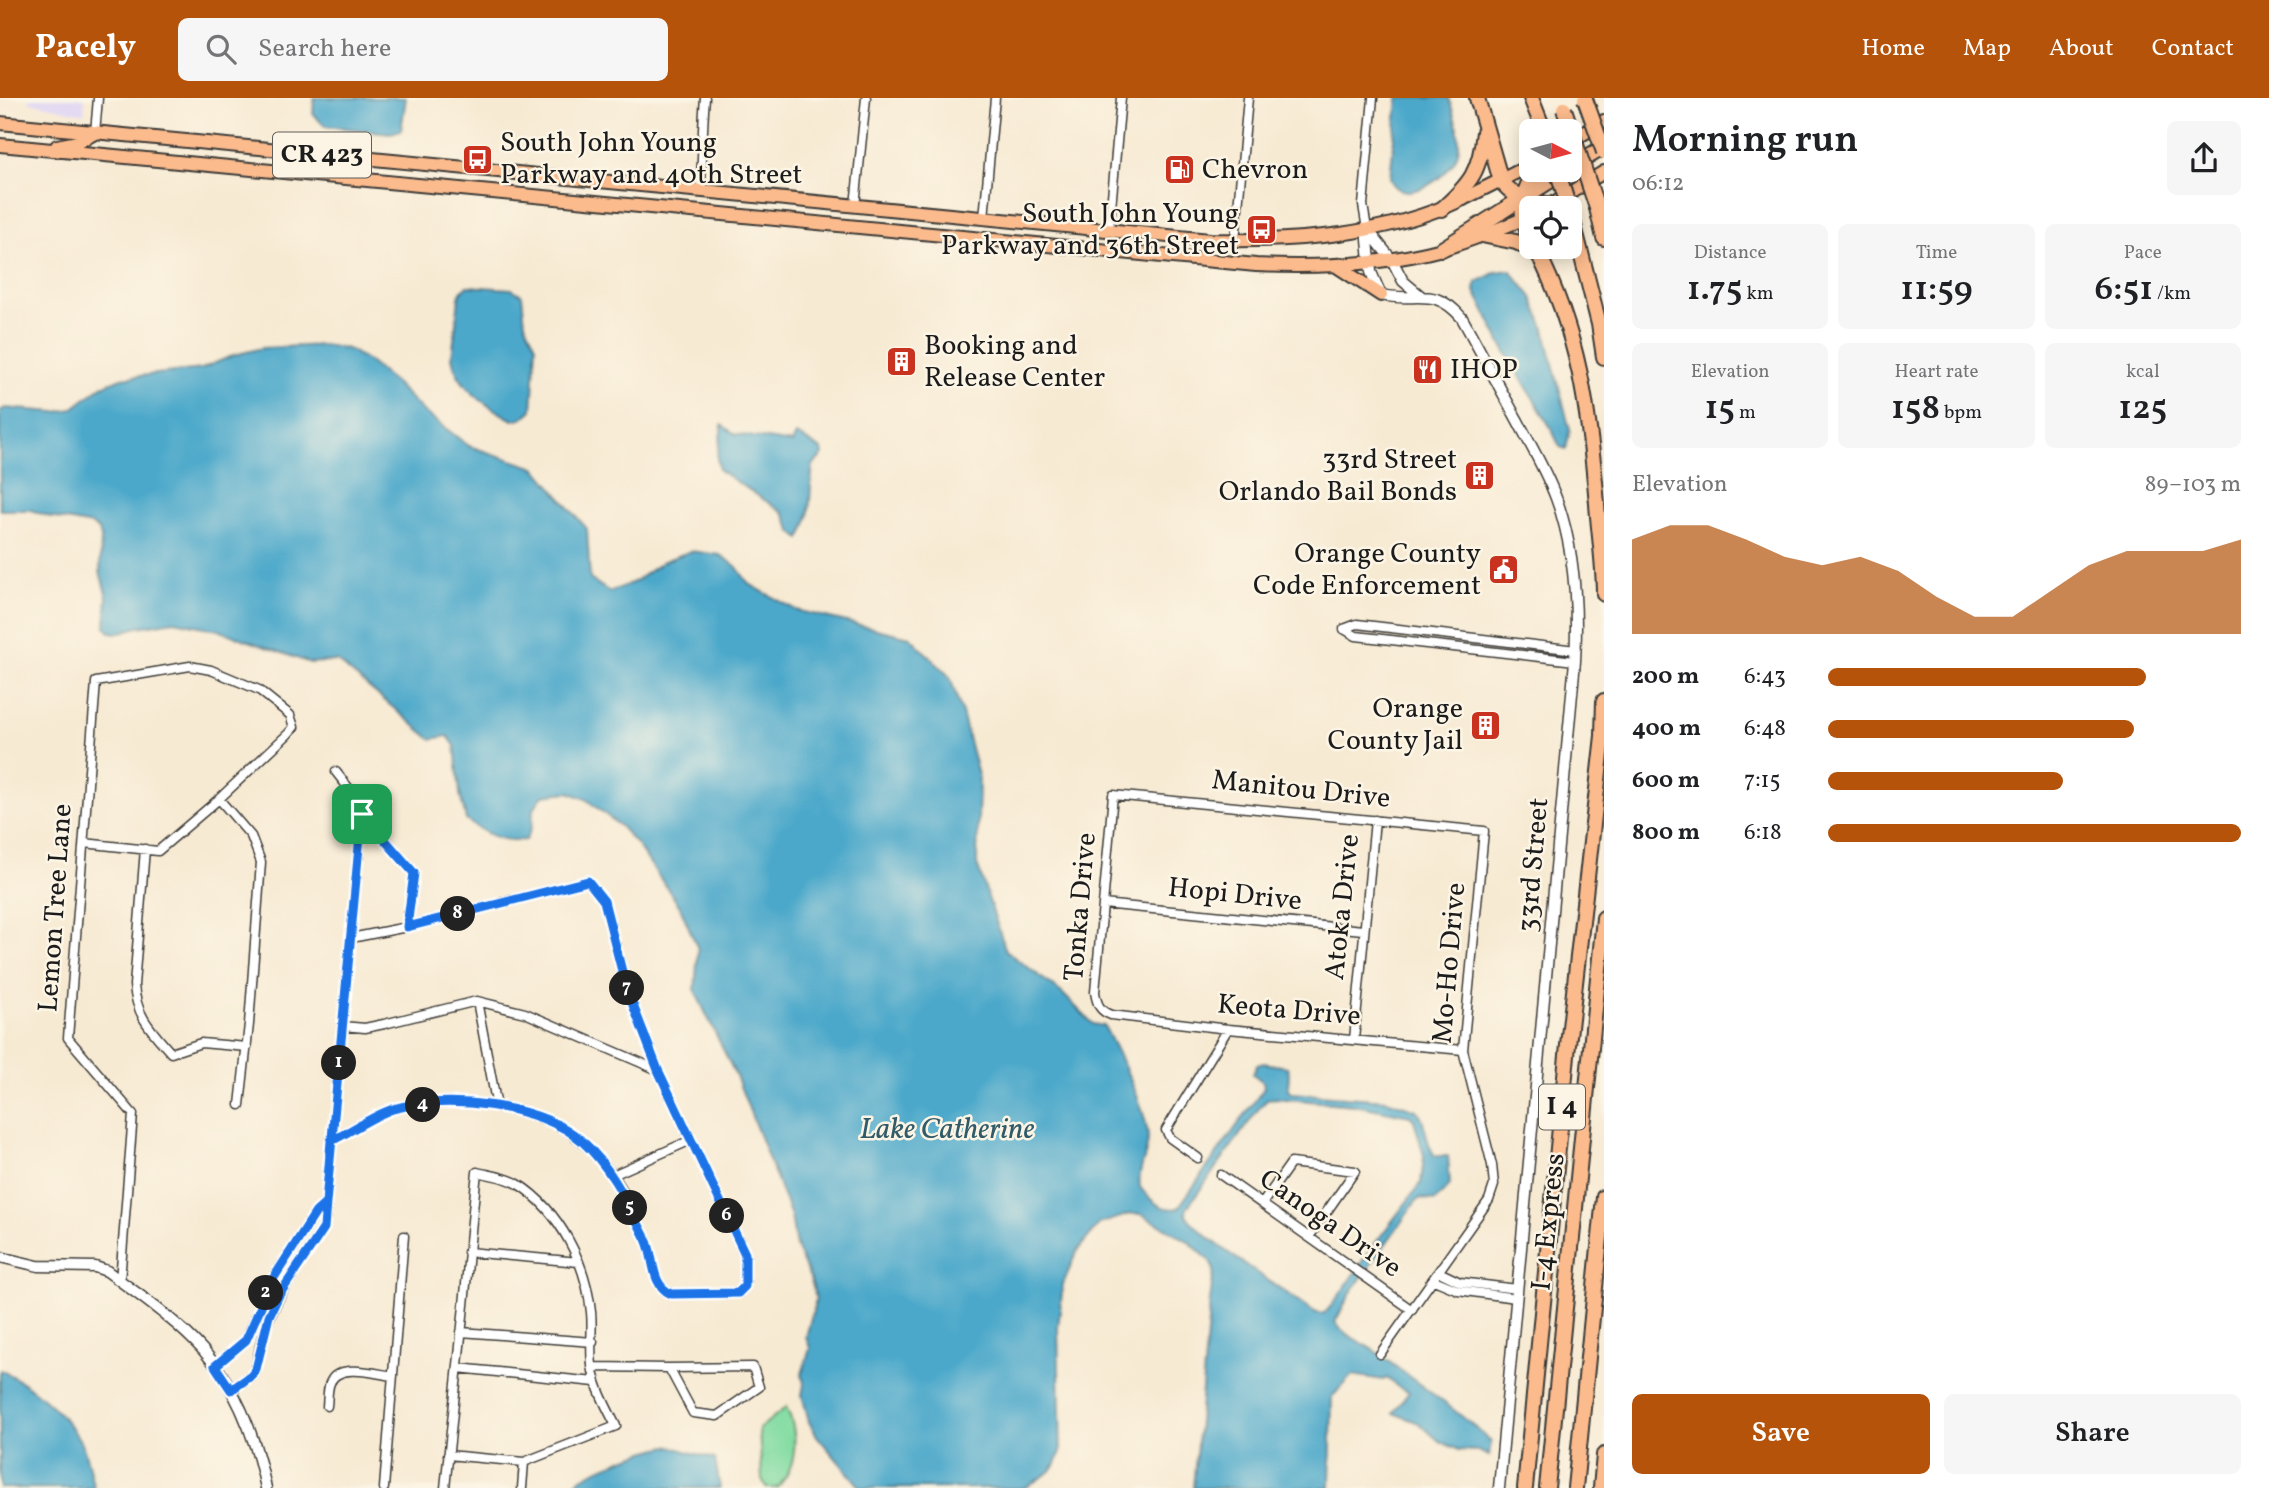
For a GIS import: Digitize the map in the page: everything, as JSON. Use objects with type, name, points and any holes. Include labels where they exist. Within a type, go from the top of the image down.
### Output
[{"type":"highway","points":[[1477,98],[1501,181],[1520,196]]},
{"type":"highway","points":[[1531,98],[1539,119]]},
{"type":"highway","points":[[1582,161],[1604,149],[1585,99]]},
{"type":"highway","points":[[1562,104],[1597,208],[1604,238]]},
{"type":"highway","points":[[1442,209],[1466,187],[1475,174],[1481,156],[1485,124]]},
{"type":"highway","points":[[1525,196],[1547,182]]},
{"type":"highway","points":[[1442,249],[1519,200]]},
{"type":"highway","points":[[1482,235],[1519,243]]},
{"type":"highway","points":[[1582,257],[1599,324],[1604,357]]},
{"type":"highway","points":[[1541,259],[1566,317],[1584,387],[1592,442],[1604,594]]},
{"type":"highway","points":[[1603,734],[1604,701]]},
{"type":"highway","name":"I 4","points":[[1525,1488],[1570,1031],[1604,727]]},
{"type":"highway","name":"I-4 Express","points":[[1548,1488],[1604,918]]},
{"type":"highway","name":"I-4 Express","points":[[1575,1488],[1604,1197]]},
{"type":"highway","points":[[1601,1488],[1604,1455]]},
{"type":"main road","points":[[1582,135],[1604,121]]},
{"type":"main road","name":"CR 423","points":[[0,123],[1235,241],[1296,239],[1367,229],[1442,209],[1519,171]]},
{"type":"main road","points":[[36,148],[78,142],[94,133]]},
{"type":"main road","name":"CR 423","points":[[0,145],[1256,265],[1335,265],[1392,260],[1442,249],[1519,220]]},
{"type":"main road","points":[[1564,196],[1604,172]]},
{"type":"main road","points":[[799,221],[842,212],[855,206]]},
{"type":"main road","points":[[1070,247],[1109,230]]},
{"type":"main road","points":[[1335,265],[1381,295]]},
{"type":"street","points":[[94,133],[98,98]]},
{"type":"street","points":[[700,191],[705,98]]},
{"type":"street","points":[[855,206],[866,98]]},
{"type":"street","points":[[984,218],[995,98]]},
{"type":"street","points":[[1109,230],[1121,98]]},
{"type":"street","points":[[1235,241],[1248,98]]},
{"type":"street","points":[[1373,98],[1363,205],[1372,277],[1381,295]]},
{"type":"street","name":"33rd Street","points":[[1367,229],[1392,260],[1403,281],[1422,296]]},
{"type":"street","name":"33rd Street","points":[[1381,295],[1399,299],[1422,296],[1445,301],[1462,318],[1556,498],[1574,586],[1575,656],[1499,1488]]},
{"type":"street","points":[[1357,624],[1575,656],[1356,636],[1345,628],[1357,624]]},
{"type":"street","name":"Lemon Tree Lane","points":[[120,1281],[133,1114],[68,1038],[96,682],[190,666],[211,670],[267,695],[290,715],[294,727],[219,799]]},
{"type":"street","points":[[231,1390],[251,1376],[256,1369],[269,1316],[279,1295],[324,1228],[362,814],[358,800],[337,772]]},
{"type":"street","name":"Manitou Drive","points":[[1114,795],[1484,831]]},
{"type":"street","name":"Tonka Drive","points":[[1111,1015],[1099,1008],[1095,992],[1114,795]]},
{"type":"street","points":[[84,843],[158,851],[219,799],[251,835],[261,862],[240,1105]]},
{"type":"street","points":[[362,814],[414,873],[407,927]]},
{"type":"street","name":"Atoka Drive","points":[[1354,1040],[1375,820]]},
{"type":"street","name":"Mo-Ho Drive","points":[[1380,1354],[1489,1200],[1494,1185],[1492,1165],[1463,1050],[1484,831]]},
{"type":"street","points":[[145,849],[134,985],[135,1003],[142,1018],[170,1052],[201,1043],[247,1047]]},
{"type":"street","points":[[331,1141],[392,1110],[455,1101],[497,1107],[538,1118],[566,1130],[582,1141],[613,1175],[648,1244],[658,1283],[663,1290],[671,1294],[738,1293],[745,1286],[745,1254],[658,1070],[626,987],[604,901],[588,881],[407,927],[351,938]]},
{"type":"street","name":"Hopi Drive","points":[[1103,904],[1363,930]]},
{"type":"street","points":[[342,1026],[365,1028],[477,1002],[525,1013],[658,1070]]},
{"type":"street","points":[[477,1002],[497,1107]]},
{"type":"street","name":"Keota Drive","points":[[1111,1015],[1228,1029],[1463,1050]]},
{"type":"street","points":[[1198,1158],[1170,1138],[1166,1130],[1228,1029]]},
{"type":"street","points":[[613,1175],[691,1140]]},
{"type":"street","points":[[1262,1204],[1291,1163],[1355,1171],[1309,1237]]},
{"type":"street","points":[[445,1488],[448,1455],[458,1368],[468,1252],[477,1172],[517,1183],[547,1209],[560,1226],[579,1262],[591,1309],[592,1367],[595,1382],[616,1426],[524,1462],[448,1455]]},
{"type":"street","name":"Canoga Drive","points":[[1221,1175],[1412,1310]]},
{"type":"street","points":[[215,1366],[246,1340],[273,1279],[316,1212],[326,1203]]},
{"type":"street","points":[[384,1488],[404,1236]]},
{"type":"street","points":[[468,1252],[579,1262]]},
{"type":"street","points":[[0,1257],[38,1266],[95,1267],[107,1271],[170,1318],[204,1351],[231,1390],[252,1436],[266,1488]]},
{"type":"street","points":[[1436,1276],[1517,1293]]},
{"type":"street","points":[[461,1332],[593,1342]]},
{"type":"street","points":[[592,1367],[753,1367],[759,1387],[718,1416],[692,1413],[669,1368]]},
{"type":"street","points":[[458,1368],[595,1382]]},
{"type":"street","points":[[327,1406],[330,1383],[337,1374],[349,1371],[393,1376]]},
{"type":"street","points":[[522,1488],[524,1462]]},
{"type":"shaded area","points":[[29,98],[85,98],[84,114],[29,102]]},
{"type":"green space","points":[[786,1407],[793,1427],[793,1460],[784,1480],[777,1488],[766,1488],[762,1479],[759,1429]]},
{"type":"water","points":[[314,98],[406,98],[401,130],[391,133],[325,126],[313,114]]},
{"type":"water","points":[[1398,98],[1449,98],[1458,132],[1458,152],[1447,171],[1426,186],[1415,190],[1405,191],[1396,187],[1390,178]]},
{"type":"water","points":[[1510,270],[1532,297],[1544,328],[1570,430],[1566,449],[1560,447],[1501,344],[1475,291],[1476,283],[1496,272]]},
{"type":"water","points":[[467,286],[512,289],[522,295],[525,323],[536,346],[532,410],[523,418],[513,420],[484,403],[467,387],[455,368],[452,357],[459,298],[461,291]]},
{"type":"water","name":"Lake Catherine","points":[[323,345],[348,349],[369,362],[424,412],[469,446],[536,468],[587,529],[590,579],[610,592],[634,582],[664,561],[691,551],[720,555],[736,566],[749,584],[796,610],[910,637],[950,677],[962,713],[979,779],[977,864],[1006,951],[1062,993],[1093,1024],[1104,1026],[1143,1112],[1148,1144],[1139,1181],[1140,1187],[1148,1196],[1167,1208],[1178,1208],[1264,1088],[1263,1082],[1253,1074],[1257,1065],[1263,1063],[1287,1067],[1288,1090],[1292,1093],[1387,1100],[1417,1110],[1435,1156],[1448,1156],[1450,1185],[1435,1201],[1421,1198],[1417,1200],[1352,1291],[1335,1322],[1344,1332],[1379,1354],[1478,1430],[1491,1442],[1489,1456],[1478,1451],[1459,1450],[1439,1441],[1419,1423],[1393,1413],[1409,1392],[1387,1378],[1383,1380],[1352,1375],[1332,1397],[1330,1488],[1193,1488],[1214,1270],[1209,1260],[1188,1241],[1141,1214],[1130,1214],[1099,1224],[1077,1251],[1063,1284],[1058,1328],[1061,1452],[1051,1471],[1025,1488],[861,1488],[817,1436],[809,1422],[802,1395],[802,1374],[810,1348],[806,1337],[816,1299],[811,1280],[796,1247],[791,1216],[736,1076],[695,991],[698,949],[680,907],[637,845],[621,827],[586,799],[569,792],[543,795],[533,810],[532,826],[526,840],[501,839],[487,833],[466,820],[460,794],[455,746],[448,736],[431,739],[337,661],[310,663],[218,630],[175,621],[118,633],[110,632],[105,627],[107,597],[100,572],[99,530],[92,525],[50,517],[31,510],[0,510],[0,411],[5,408],[56,412],[72,409],[102,386],[121,378],[201,369],[234,355],[262,348]],"holes":[[[1274,1098],[1354,1105],[1410,1116],[1414,1120],[1424,1156],[1421,1183],[1332,1305],[1324,1313],[1320,1313],[1308,1308],[1223,1248],[1186,1214],[1187,1208],[1267,1100]]]},
{"type":"water","points":[[722,425],[735,434],[792,443],[796,435],[822,450],[823,455],[813,465],[809,512],[800,539],[792,532],[784,513],[719,470],[717,458]]},
{"type":"water","points":[[0,1370],[35,1392],[68,1423],[84,1450],[94,1488],[0,1488]]},
{"type":"water","points":[[668,1446],[715,1459],[720,1488],[570,1488],[601,1468]]},
{"type":"place","name":"South John Young Parkway and 40th Street","points":[[477,159]]},
{"type":"place","name":"Chevron","points":[[1179,170]]},
{"type":"place","name":"South John Young Parkway and 36th Street","points":[[1262,230]]},
{"type":"place","name":"Booking and Release Center","points":[[901,362]]},
{"type":"place","name":"IHOP","points":[[1427,370]]},
{"type":"place","name":"33rd Street Orlando Bail Bonds","points":[[1480,476]]},
{"type":"place","name":"Orange County Code Enforcement","points":[[1504,570]]},
{"type":"place","name":"Orange County Jail","points":[[1486,725]]},
{"type":"route","points":[[362,814],[331,1141],[326,1203],[316,1212],[273,1279],[246,1340],[215,1366],[231,1390],[251,1376],[256,1369],[269,1316],[279,1295],[324,1228],[331,1141],[392,1110],[455,1101],[479,1103],[538,1118],[566,1130],[582,1141],[613,1175],[648,1244],[658,1283],[663,1290],[671,1294],[738,1293],[745,1286],[745,1254],[658,1070],[626,987],[604,901],[588,881],[407,927],[414,873],[362,814]]}]
